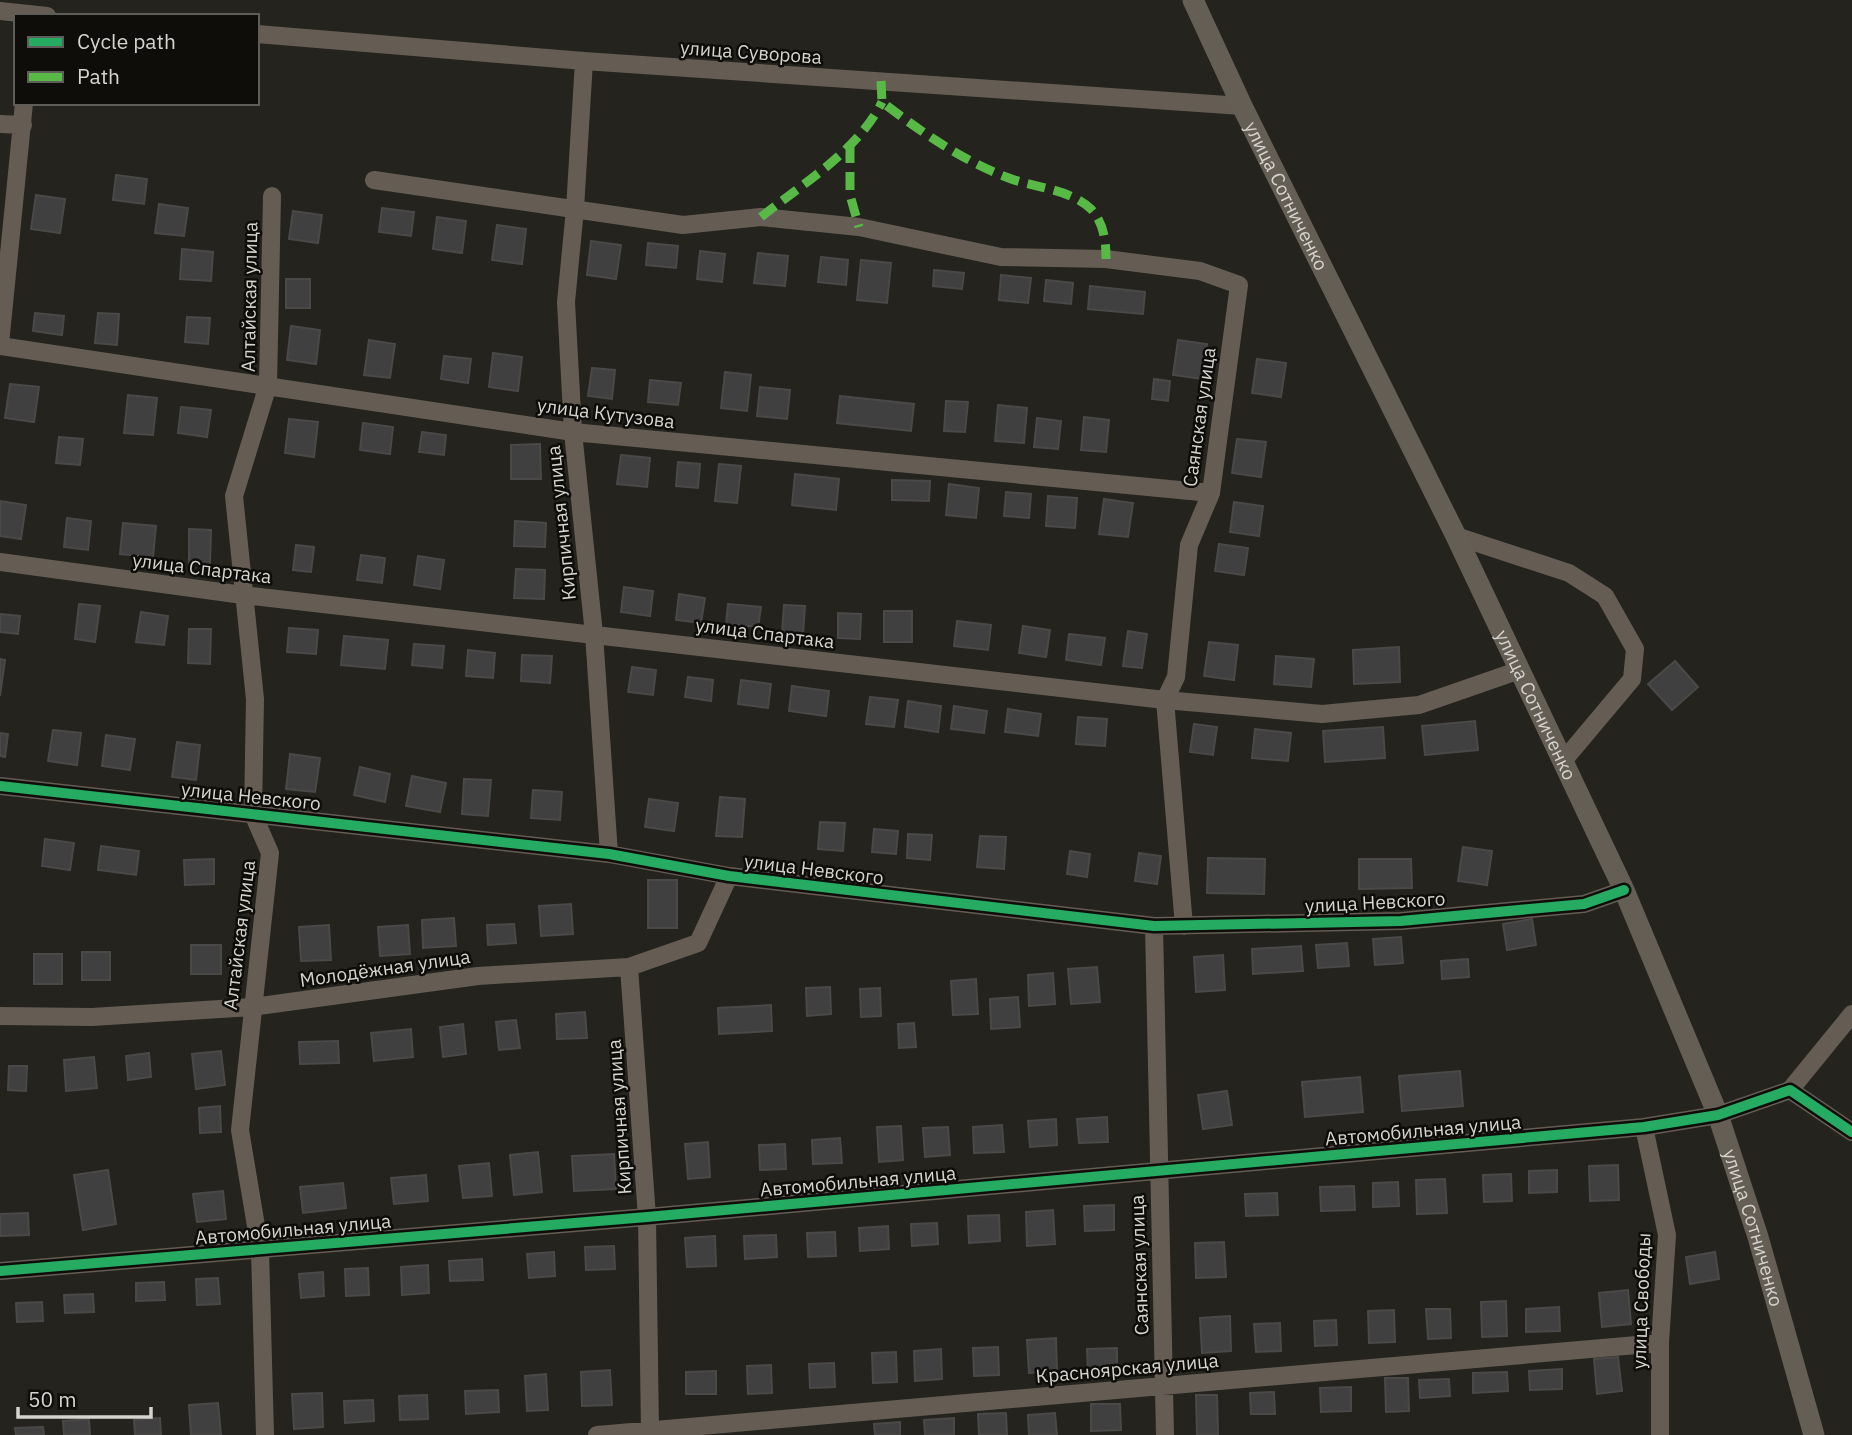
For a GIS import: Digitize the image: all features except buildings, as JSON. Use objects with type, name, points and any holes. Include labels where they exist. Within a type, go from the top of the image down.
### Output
[{"type":"main road","name":"улица Сотниченко","points":[[1193,0],[1242,106],[1457,536],[1624,890],[1718,1115],[1758,1237],[1814,1435]]},
{"type":"street","points":[[0,11],[37,12]]},
{"type":"street","name":"улица Суворова","points":[[259,34],[584,61],[1242,106]]},
{"type":"street","name":"Кирпичная улица","points":[[584,61],[566,302],[573,432],[594,634],[609,854]]},
{"type":"street","points":[[0,345],[24,105]]},
{"type":"street","points":[[0,124],[23,125]]},
{"type":"street","points":[[373,180],[575,209]]},
{"type":"street","name":"Алтайская улица","points":[[265,1435],[260,1250],[240,1130],[270,853],[253,814],[255,699],[234,496],[268,385],[272,196]]},
{"type":"street","name":"Саянская улица","points":[[575,209],[683,225],[761,217],[847,226],[1001,257],[1106,259],[1200,271],[1239,285],[1211,493],[1189,545],[1176,677],[1165,700],[1184,926]]},
{"type":"street","name":"улица Кутузова","points":[[0,345],[573,432],[1211,493]]},
{"type":"street","points":[[1457,536],[1569,573],[1596,590],[1605,596],[1635,649],[1632,678],[1564,760]]},
{"type":"street","name":"улица Спартака","points":[[0,562],[243,595],[1165,700],[1322,714],[1419,705],[1520,670]]},
{"type":"street","name":"улица Невского","points":[[0,786],[609,854],[729,876],[1154,926],[1401,921],[1584,904],[1624,890]]},
{"type":"street","name":"Молодёжная улица","points":[[0,1016],[92,1017],[252,1007],[478,975],[629,967],[698,943],[729,876]]},
{"type":"street","name":"Саянская улица","points":[[1154,926],[1157,1172],[1165,1435]]},
{"type":"street","name":"Кирпичная улица","points":[[629,967],[647,1217],[650,1432]]},
{"type":"street","points":[[1852,1014],[1790,1090],[1852,1132]]},
{"type":"street","name":"Автомобильная улица","points":[[0,1271],[647,1217],[1644,1127],[1718,1115],[1790,1090]]},
{"type":"street","name":"улица Свободы","points":[[1644,1127],[1667,1235],[1660,1343],[1660,1435]]},
{"type":"street","name":"Красноярская улица","points":[[597,1435],[1660,1343]]},
{"type":"marked path","points":[[881,81],[882,102],[941,144],[989,170],[1062,193],[1091,209],[1103,232],[1106,259]]},
{"type":"marked path","points":[[761,217],[844,151],[872,120],[882,102]]},
{"type":"marked path","points":[[850,145],[850,195],[859,227]]},
{"type":"cycle path","points":[[0,786],[609,854],[729,876],[1154,926],[1401,921],[1584,904],[1624,890]]},
{"type":"cycle path","points":[[0,1271],[647,1217],[1644,1127],[1718,1115],[1790,1090],[1852,1132]]}]
